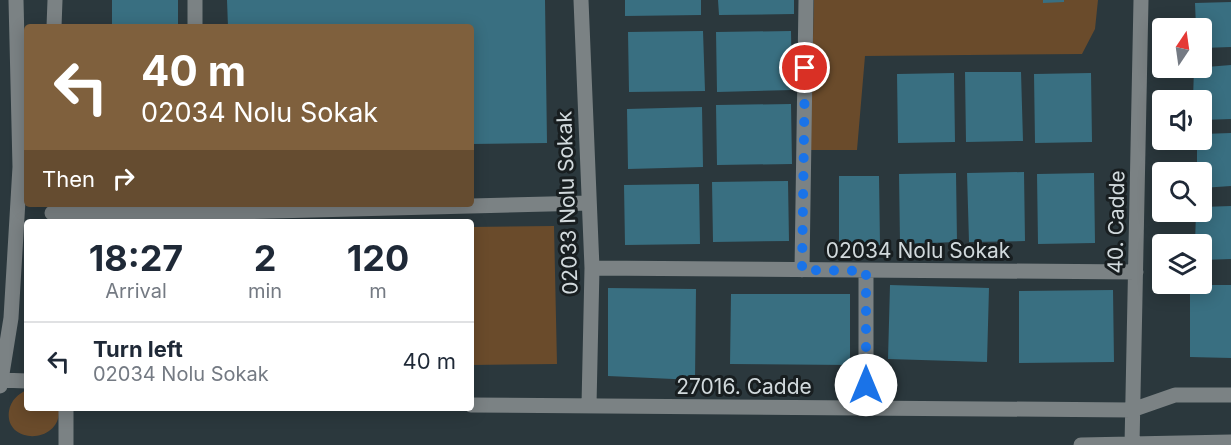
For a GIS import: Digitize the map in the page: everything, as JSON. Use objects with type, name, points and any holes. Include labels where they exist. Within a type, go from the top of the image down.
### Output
[{"type":"street","points":[[0,386],[11,318],[20,167],[16,0]]},
{"type":"street","points":[[54,24],[55,0]]},
{"type":"street","points":[[195,0],[195,24]]},
{"type":"street","name":"02033 Nolu Sokak","points":[[581,0],[592,268],[589,405]]},
{"type":"street","points":[[802,270],[806,0]]},
{"type":"street","name":"40. Cadde","points":[[1132,444],[1141,0]]},
{"type":"street","points":[[474,204],[589,203]]},
{"type":"street","points":[[52,213],[272,207]]},
{"type":"street","name":"02034 Nolu Sokak","points":[[592,268],[1136,272]]},
{"type":"street","points":[[866,271],[866,408]]},
{"type":"street","points":[[0,380],[24,381]]},
{"type":"street","name":"27016. Cadde","points":[[474,405],[1132,410],[1175,395],[1231,395]]},
{"type":"street","points":[[66,411],[66,445]]},
{"type":"street","points":[[1081,445],[1231,442]]},
{"type":"shaded area","points":[[814,0],[1098,0],[1095,29],[1082,54],[865,56],[857,150],[810,150]]},
{"type":"shaded area","points":[[554,226],[557,364],[474,365],[474,227]]},
{"type":"shaded area","points":[[24,392],[24,411],[59,411],[58,420],[52,429],[33,436],[23,435],[15,430],[10,422],[9,411],[11,404]]},
{"type":"building","points":[[112,0],[178,0],[178,24],[112,24]]},
{"type":"building","points":[[227,0],[545,0],[547,143],[474,144],[474,24],[228,24]]},
{"type":"building","points":[[625,0],[701,0],[701,15],[625,16]]},
{"type":"building","points":[[718,0],[794,0],[794,14],[719,15]]},
{"type":"building","points":[[1043,0],[1064,0],[1064,2],[1043,3]]},
{"type":"building","points":[[1231,2],[1231,47],[1212,48],[1212,18],[1196,18],[1195,3]]},
{"type":"building","points":[[703,31],[705,91],[629,92],[628,32]]},
{"type":"building","points":[[791,31],[792,90],[717,92],[716,32]]},
{"type":"building","points":[[1231,65],[1231,119],[1212,120],[1212,90],[1193,90],[1194,78],[1212,78],[1212,67]]},
{"type":"building","points":[[965,72],[1021,72],[1023,141],[966,142]]},
{"type":"building","points":[[954,73],[955,142],[898,143],[897,74]]},
{"type":"building","points":[[1091,73],[1092,142],[1035,143],[1034,74]]},
{"type":"building","points":[[791,104],[792,164],[717,165],[716,105]]},
{"type":"building","points":[[702,107],[703,167],[628,169],[627,109]]},
{"type":"building","points":[[1231,133],[1231,186],[1212,187],[1212,162],[1197,162],[1197,150],[1212,150],[1212,134]]},
{"type":"building","points":[[1024,172],[1025,241],[969,242],[967,173]]},
{"type":"building","points":[[956,173],[957,242],[900,244],[899,174]]},
{"type":"building","points":[[1094,173],[1095,243],[1038,244],[1037,174]]},
{"type":"building","points":[[839,176],[879,176],[880,245],[839,245]]},
{"type":"building","points":[[788,181],[789,241],[713,242],[712,182]]},
{"type":"building","points":[[699,184],[700,244],[625,245],[624,185]]},
{"type":"building","points":[[1231,206],[1231,259],[1212,260],[1212,234],[1195,234],[1196,222],[1212,222],[1212,207]]},
{"type":"building","points":[[890,285],[989,288],[987,362],[888,359]]},
{"type":"building","points":[[1212,285],[1231,285],[1231,358],[1190,357],[1190,294],[1212,294]]},
{"type":"building","points":[[608,288],[696,289],[695,380],[608,376]]},
{"type":"building","points":[[1113,290],[1114,362],[1019,363],[1019,291]]},
{"type":"building","points":[[731,294],[850,294],[850,365],[730,364]]},
{"type":"route","points":[[805,68],[802,270],[866,271],[866,385]]}]
